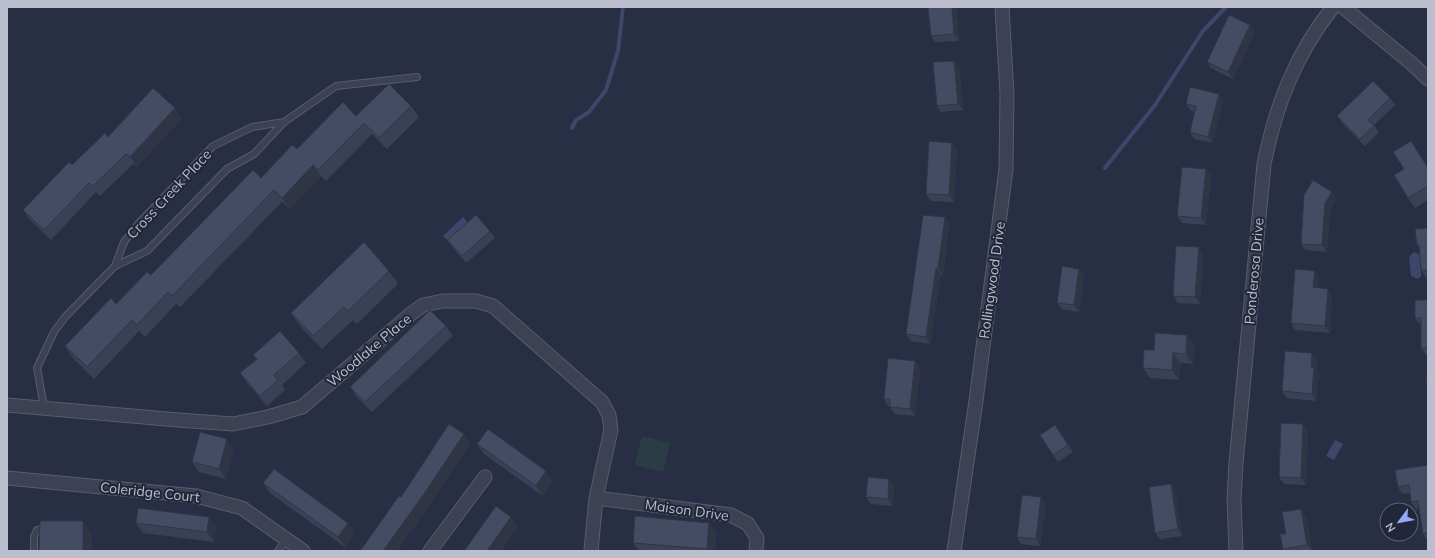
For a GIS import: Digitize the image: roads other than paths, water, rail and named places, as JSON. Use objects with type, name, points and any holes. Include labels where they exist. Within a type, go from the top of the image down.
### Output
[{"type":"street","name":"Rollingwood Drive","points":[[954,551],[976,401],[1006,169],[1007,94],[1002,7]]},
{"type":"street","name":"Ponderosa Drive","points":[[1236,551],[1234,499],[1236,463],[1264,164],[1271,131],[1293,70],[1308,43],[1333,7]]},
{"type":"street","points":[[1343,7],[1411,63],[1428,79]]},
{"type":"street","name":"Woodlake Place","points":[[7,405],[233,424],[268,417],[302,407],[423,305],[443,301],[476,301],[493,306],[602,402],[609,415],[611,430],[596,498],[591,551]]},
{"type":"street","points":[[430,551],[485,477]]},
{"type":"street","name":"Coleridge Court","points":[[7,478],[196,496],[242,508],[303,551]]},
{"type":"street","name":"Maison Drive","points":[[596,498],[731,515],[748,524],[757,538],[756,551]]},
{"type":"lane","name":"Cross Creek Place","points":[[44,407],[37,368],[54,332],[65,317],[115,266],[147,251],[227,169],[254,154],[284,122],[336,86],[417,77]]},
{"type":"lane","name":"Cross Creek Place","points":[[115,266],[124,242],[139,224],[213,146],[252,127],[284,122]]},
{"type":"lane","points":[[34,551],[34,537],[37,530],[44,527],[51,527]]},
{"type":"lane","points":[[278,551],[286,539]]},
{"type":"water","points":[[463,217],[471,226],[452,245],[443,236]]},
{"type":"water","points":[[1414,252],[1420,255],[1421,276],[1418,279],[1411,276],[1409,257]]},
{"type":"water","points":[[1335,440],[1343,444],[1334,460],[1326,456]]},
{"type":"waterway","points":[[572,128],[576,120],[589,112],[606,90],[618,51],[623,7]]},
{"type":"waterway","points":[[1105,168],[1155,105],[1203,31],[1226,7]]}]
